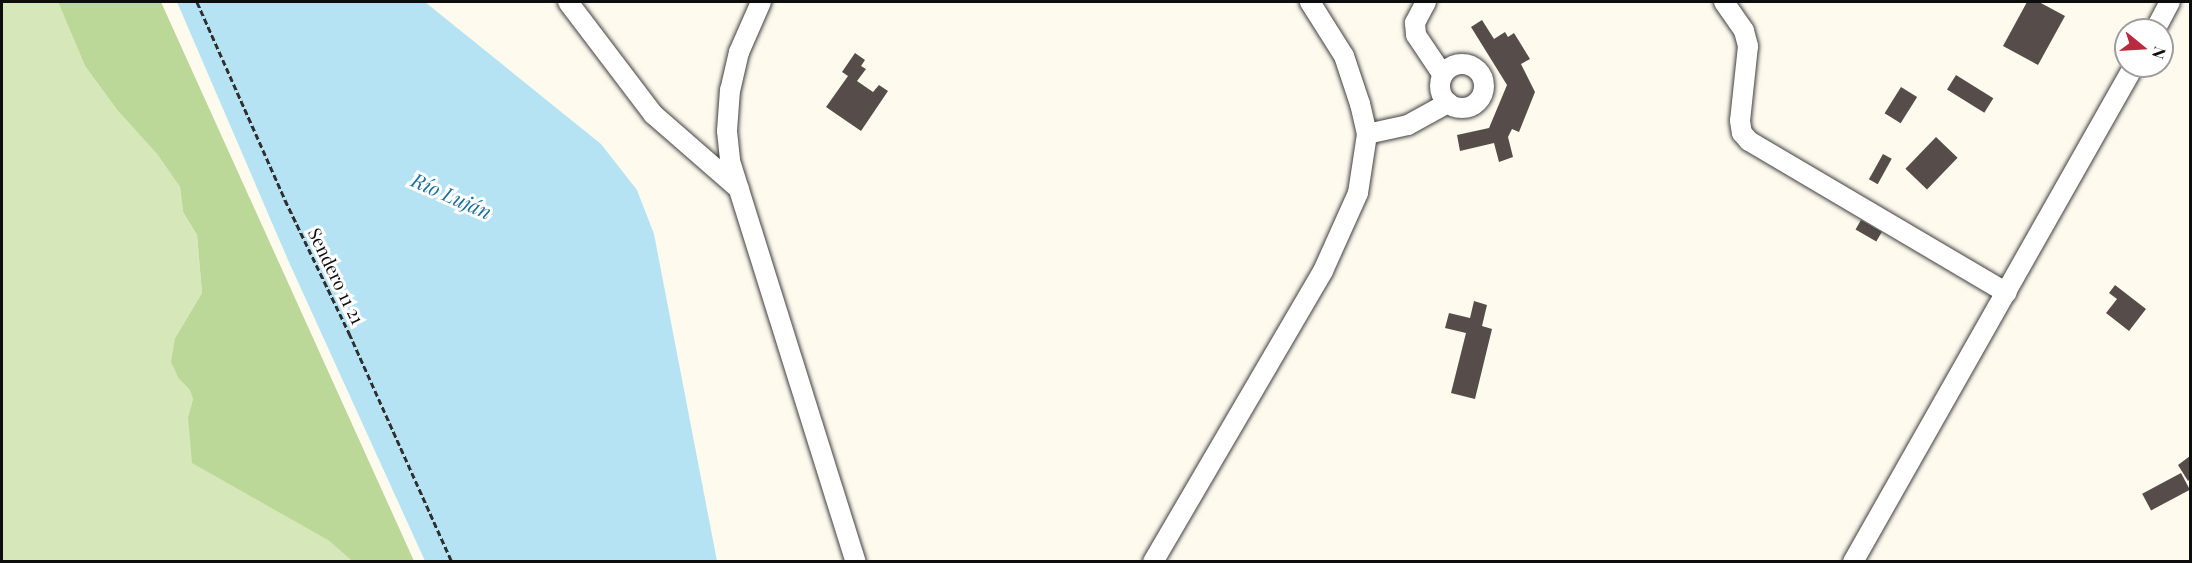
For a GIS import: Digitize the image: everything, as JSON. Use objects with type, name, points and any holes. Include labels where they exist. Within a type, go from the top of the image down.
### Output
[{"type":"street","points":[[568,2],[653,114],[739,189]]},
{"type":"street","points":[[761,2],[740,52],[730,90],[727,131],[730,161],[856,561]]},
{"type":"street","points":[[1153,561],[1323,271],[1358,193],[1366,134],[1344,56],[1327,25],[1310,2]]},
{"type":"street","points":[[1426,2],[1414,22],[1416,35],[1443,75]]},
{"type":"street","points":[[1724,2],[1744,31],[1748,46],[1740,121],[1742,133],[1749,141],[2007,293]]},
{"type":"street","points":[[2161,18],[2170,2]]},
{"type":"street","points":[[1467,64],[1483,78],[1483,93],[1475,104],[1461,108],[1448,103],[1440,90],[1443,75],[1454,66],[1467,64]]},
{"type":"street","points":[[1853,561],[2127,78]]},
{"type":"street","points":[[1366,134],[1408,125],[1448,103]]},
{"type":"path","name":"Sendero 11 21","points":[[197,2],[285,200],[349,333],[452,561]]},
{"type":"green space","points":[[2,2],[58,2],[85,66],[118,111],[157,154],[180,187],[183,212],[197,235],[202,293],[175,338],[179,379],[189,389],[193,399],[188,417],[352,561],[2,561]]},
{"type":"green space","points":[[58,2],[161,2],[414,561],[352,561],[328,540],[192,463],[188,417],[193,399],[189,389],[179,379],[171,362],[175,338],[202,293],[197,235],[183,212],[180,187],[157,154],[118,111],[85,66]]},
{"type":"water","name":"Río Luján","points":[[177,2],[425,2],[601,144],[637,190],[654,234],[717,561],[425,561],[288,260]]},
{"type":"building","points":[[2027,2],[2039,2],[2065,16],[2038,65],[2003,46]]},
{"type":"building","points":[[1482,20],[1494,39],[1505,32],[1508,37],[1514,33],[1530,59],[1521,64],[1535,92],[1519,132],[1512,129],[1508,137],[1513,157],[1499,162],[1494,143],[1460,151],[1457,135],[1489,128],[1507,85],[1471,27]]},
{"type":"building","points":[[855,53],[865,60],[861,66],[866,69],[857,81],[873,92],[879,85],[888,91],[861,131],[826,107],[848,76],[842,72]]},
{"type":"building","points":[[1956,75],[1993,98],[1984,113],[1947,89]]},
{"type":"building","points":[[1901,87],[1917,97],[1901,123],[1885,113]]},
{"type":"building","points":[[1936,137],[1958,158],[1927,189],[1905,169]]},
{"type":"building","points":[[1883,154],[1892,159],[1878,184],[1869,179]]},
{"type":"building","points":[[1861,220],[1882,232],[1876,242],[1856,230]]},
{"type":"building","points":[[2115,285],[2146,309],[2129,331],[2106,313],[2117,299],[2109,293]]},
{"type":"building","points":[[1474,301],[1487,305],[1482,326],[1492,329],[1475,399],[1451,393],[1466,333],[1445,328],[1449,313],[1470,318]]},
{"type":"building","points":[[2190,456],[2190,479],[2188,481],[2178,465]]},
{"type":"building","points":[[2181,473],[2190,490],[2151,510],[2142,494]]}]
